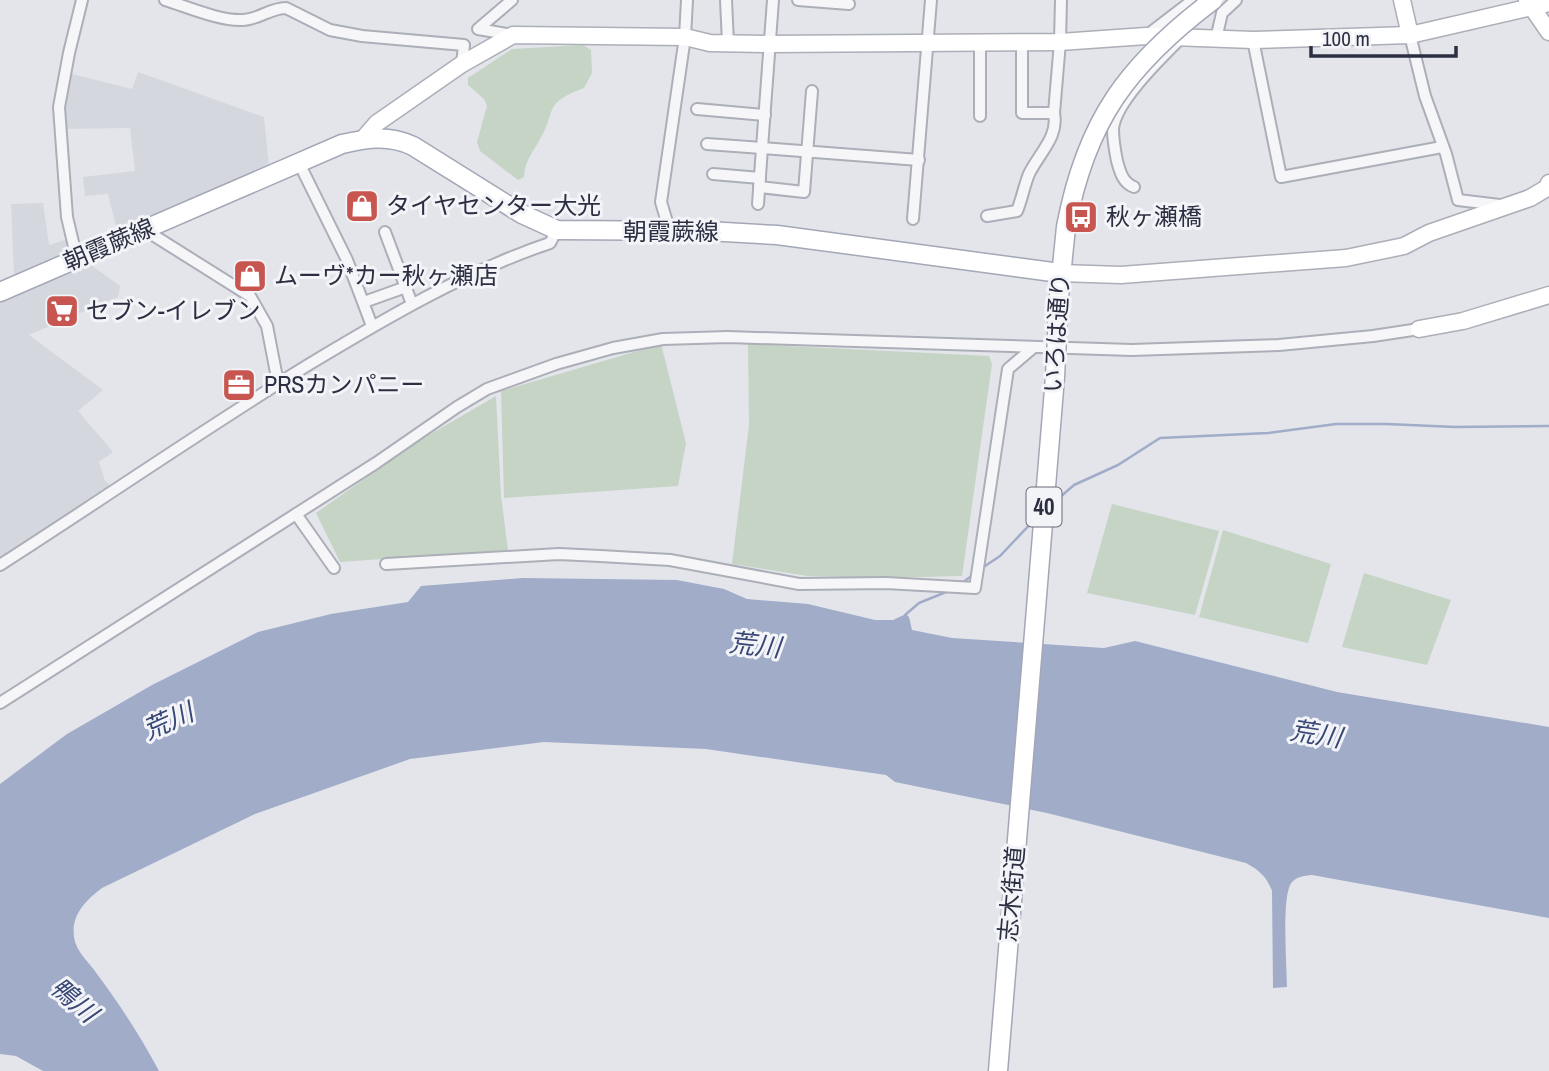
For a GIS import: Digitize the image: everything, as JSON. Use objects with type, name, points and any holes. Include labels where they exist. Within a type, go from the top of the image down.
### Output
[{"type":"main road","name":"いろは通り","points":[[1027,718],[1055,377],[1060,273],[1066,228],[1081,165],[1108,107],[1134,70],[1152,51],[1213,0]]},
{"type":"main road","name":"朝霞蕨線","points":[[0,292],[342,144],[364,138],[390,139],[413,146],[522,214],[557,230],[750,233],[802,237],[1060,273]]},
{"type":"main road","name":"志木街道","points":[[998,1071],[1027,718]]},
{"type":"street","points":[[77,260],[67,217],[59,107],[82,0]]},
{"type":"street","points":[[165,0],[230,19],[244,20],[258,18],[278,8],[286,8],[330,30],[362,36],[464,45]]},
{"type":"street","points":[[462,64],[464,45],[512,0]]},
{"type":"street","points":[[666,232],[667,222],[662,202],[685,37],[687,0]]},
{"type":"street","points":[[726,0],[728,43]]},
{"type":"street","points":[[758,204],[773,0]]},
{"type":"street","points":[[798,0],[849,4]]},
{"type":"street","points":[[914,219],[931,0]]},
{"type":"street","points":[[987,216],[1017,211],[1029,175],[1053,135],[1056,123],[1054,113],[1061,0]]},
{"type":"street","points":[[1146,36],[1193,0]]},
{"type":"street","points":[[1216,39],[1223,13],[1236,0]]},
{"type":"street","points":[[1402,0],[1425,96],[1446,154],[1458,200],[1465,203],[1506,206]]},
{"type":"street","points":[[478,29],[513,35],[685,37],[710,43],[770,44],[1060,42],[1146,36],[1253,40],[1410,35],[1537,4],[1549,32]]},
{"type":"street","points":[[364,138],[377,122],[462,64],[513,35]]},
{"type":"street","points":[[1134,187],[1128,185],[1122,176],[1113,127],[1130,94],[1181,38]]},
{"type":"street","points":[[1253,40],[1281,177],[1442,147]]},
{"type":"street","points":[[1022,42],[1022,113],[1054,113]]},
{"type":"street","points":[[980,43],[980,116]]},
{"type":"street","points":[[713,174],[804,192],[812,91]]},
{"type":"street","points":[[697,109],[765,116]]},
{"type":"street","points":[[707,144],[919,160]]},
{"type":"street","points":[[299,163],[321,204],[365,302],[372,326]]},
{"type":"street","points":[[1060,273],[1121,275],[1346,258],[1404,246],[1429,233],[1530,198],[1547,188],[1549,183]]},
{"type":"street","points":[[145,230],[250,296],[267,327],[278,383]]},
{"type":"street","points":[[0,565],[278,383],[372,326],[449,285],[550,243],[557,230]]},
{"type":"street","points":[[385,232],[412,304]]},
{"type":"street","points":[[365,302],[406,287]]},
{"type":"street","points":[[0,703],[487,389],[556,364],[613,348],[663,339],[728,337],[1132,350],[1232,348],[1373,336],[1419,329],[1464,321],[1549,295]]},
{"type":"street","points":[[386,564],[559,554],[670,560],[799,584],[886,583],[975,588],[1008,369],[1034,347]]},
{"type":"street","points":[[296,514],[334,568]]},
{"type":"shaded area","points":[[138,72],[264,117],[269,167],[118,234],[108,194],[85,196],[83,177],[135,171],[130,128],[63,129],[64,105],[68,73],[132,89]]},
{"type":"shaded area","points":[[43,203],[49,245],[68,239],[72,253],[14,277],[11,204]]},
{"type":"shaded area","points":[[91,265],[120,286],[118,297],[29,335],[103,390],[78,411],[113,452],[99,462],[105,481],[112,487],[0,559],[0,301]]},
{"type":"green space","points":[[583,45],[591,50],[592,73],[584,88],[562,99],[552,109],[545,130],[527,162],[524,177],[518,180],[480,151],[477,142],[487,106],[484,99],[468,85],[468,78],[512,49]]},
{"type":"green space","points":[[661,344],[686,443],[678,486],[504,498],[501,391]]},
{"type":"green space","points":[[748,344],[989,356],[992,364],[962,576],[807,576],[732,564],[749,425]]},
{"type":"green space","points":[[496,396],[501,496],[508,550],[340,562],[316,513],[417,442]]},
{"type":"green space","points":[[1112,504],[1219,531],[1195,615],[1087,593]]},
{"type":"green space","points":[[1223,530],[1331,564],[1308,643],[1199,617]]},
{"type":"green space","points":[[1364,573],[1451,600],[1427,665],[1342,647]]},
{"type":"water","points":[[523,578],[677,580],[724,589],[747,599],[808,604],[875,620],[893,620],[906,614],[912,630],[952,638],[1104,648],[1135,641],[1337,692],[1549,727],[1549,918],[1312,875],[1301,877],[1292,882],[1287,901],[1287,987],[1273,988],[1272,891],[1262,874],[1246,863],[1047,813],[895,782],[886,775],[706,749],[544,742],[410,759],[255,814],[96,893],[77,915],[75,942],[130,1021],[159,1071],[43,1071],[16,1056],[0,1054],[0,784],[67,734],[152,685],[258,632],[331,614],[408,602],[421,586]]},
{"type":"waterway","points":[[1051,505],[1074,485],[1118,465],[1160,438],[1268,433],[1336,424],[1549,426]]},
{"type":"waterway","points":[[982,568],[1000,556],[1036,518]]},
{"type":"waterway","points":[[962,583],[974,574]]},
{"type":"waterway","points":[[905,615],[919,603],[951,590]]},
{"type":"place","name":"タイヤセンター大光","points":[[362,206]]},
{"type":"place","name":"秋ヶ瀬橋","points":[[1081,217]]},
{"type":"place","name":"ムーヴ*カー秋ヶ瀬店","points":[[250,276]]},
{"type":"place","name":"セブン-イレブン","points":[[62,311]]},
{"type":"place","name":"PRSカンパニー","points":[[239,385]]},
{"type":"water label","name":"荒川","points":[[755,645]]},
{"type":"water label","name":"荒川","points":[[168,721]]},
{"type":"water label","name":"荒川","points":[[1316,734]]},
{"type":"water label","name":"鴨川","points":[[74,1000]]}]
